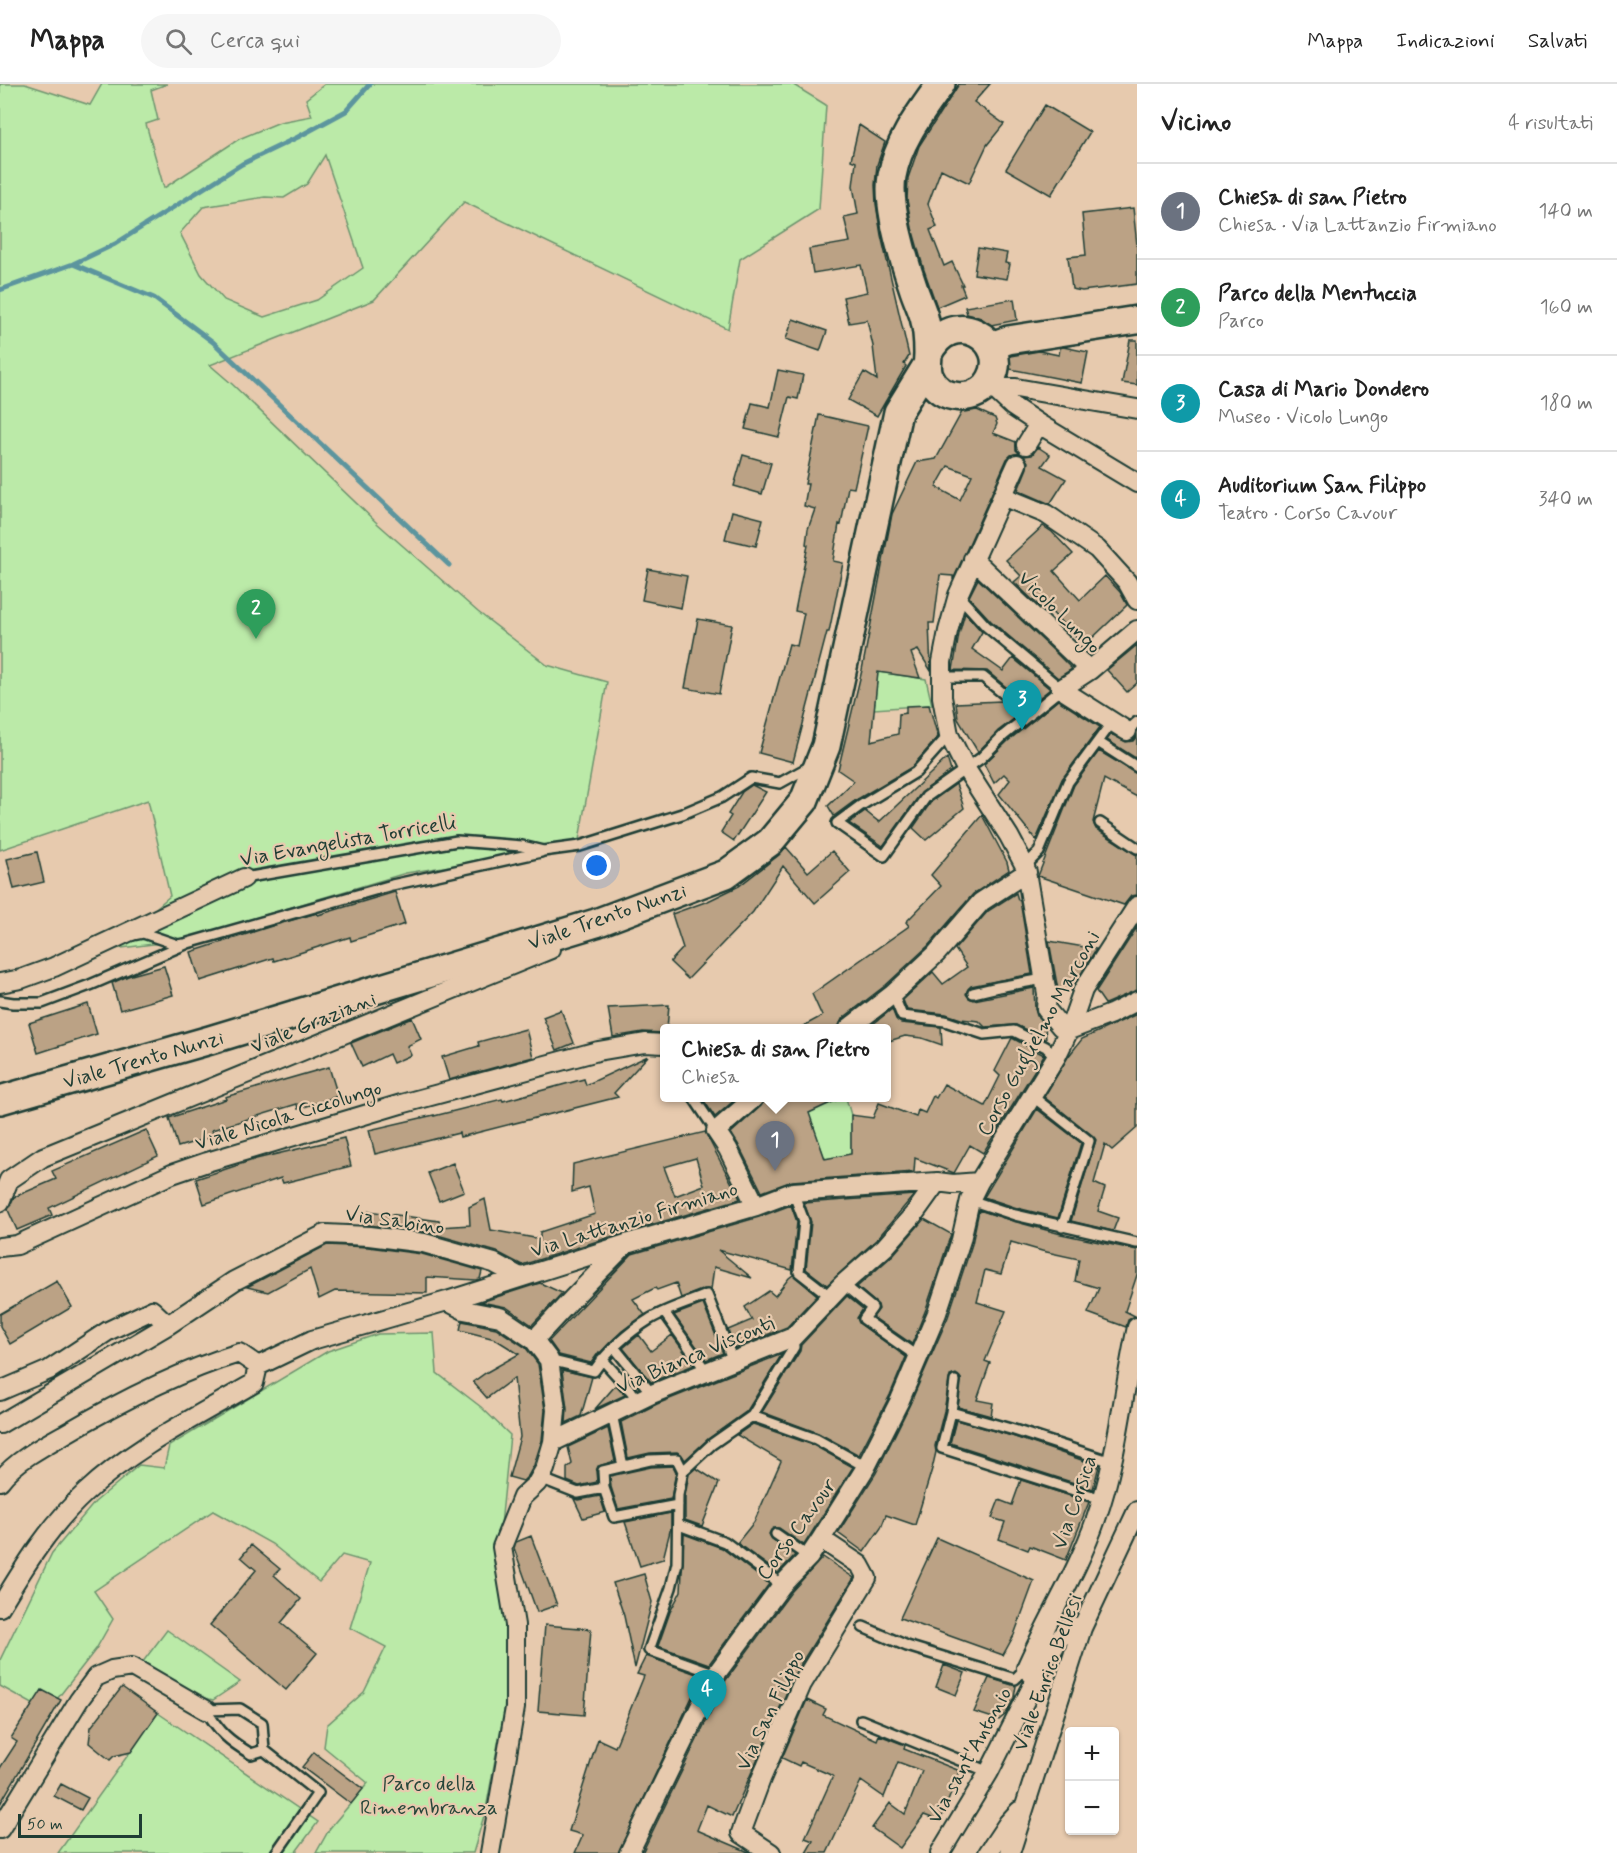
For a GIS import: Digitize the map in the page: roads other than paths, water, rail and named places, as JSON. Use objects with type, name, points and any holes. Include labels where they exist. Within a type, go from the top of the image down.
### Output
[{"type":"main road","points":[[930,368],[933,344],[940,336],[962,329],[973,331],[983,337],[994,357],[994,368],[989,388],[964,397],[943,392],[930,368],[924,317],[912,285],[892,211],[892,176],[904,139],[941,84]]},
{"type":"main road","points":[[924,317],[950,331]]},
{"type":"main road","points":[[990,346],[1008,340],[1137,320]]},
{"type":"main road","name":"Viale Trento Nunzi","points":[[0,1100],[210,1040],[596,923],[726,874],[770,842],[804,801],[826,746],[898,412],[930,368]]},
{"type":"street","points":[[989,388],[1016,388],[1137,408]]},
{"type":"street","points":[[989,388],[1039,424],[1137,483]]},
{"type":"street","points":[[1026,445],[1039,424]]},
{"type":"street","points":[[1017,464],[958,595],[948,631],[942,662],[942,697],[949,735],[1026,869],[1047,994],[1046,1009],[1061,1027],[1069,1030],[1137,1001]]},
{"type":"street","points":[[1002,496],[1046,514],[1097,549],[1127,582],[1137,600]]},
{"type":"street","name":"Vicolo Lungo","points":[[973,559],[1090,670],[1061,689]]},
{"type":"street","points":[[1090,670],[1137,630]]},
{"type":"street","points":[[1061,689],[1130,724]]},
{"type":"street","points":[[855,1024],[893,994],[936,954],[981,902],[1026,869]]},
{"type":"street","name":"Via Evangelista Torricelli","points":[[0,983],[21,979],[54,967],[244,878]]},
{"type":"street","name":"Corso Guglielmo Marconi","points":[[979,1182],[1056,1057],[1069,1030],[1083,990],[1137,906]]},
{"type":"street","name":"Viale Graziani","points":[[0,1202],[9,1180],[43,1157],[583,936],[596,923]]},
{"type":"street","name":"Viale Nicola Ciccolungo","points":[[0,1246],[17,1245],[172,1174],[207,1162],[401,1104],[598,1051],[645,1042],[660,1044]]},
{"type":"street","points":[[749,1102],[716,1131],[728,1149],[756,1206]]},
{"type":"street","name":"Via Lattanzio Firmiano","points":[[258,1366],[312,1340],[756,1206],[793,1191],[937,1182],[953,1184],[979,1182]]},
{"type":"street","name":"Via Bianca Visconti","points":[[553,1442],[645,1397],[793,1337],[837,1290],[885,1247],[914,1214],[937,1182]]},
{"type":"street","name":"Corso Cavour","points":[[629,1853],[716,1674],[782,1585],[808,1557],[866,1467],[900,1400],[937,1313],[961,1240],[970,1200],[979,1182]]},
{"type":"street","name":"Via Sabino","points":[[0,1424],[168,1325],[234,1281],[325,1234],[369,1236],[424,1243],[494,1263],[520,1277]]},
{"type":"street","points":[[534,1340],[626,1244]]},
{"type":"street","points":[[447,1301],[464,1310],[500,1317],[534,1340],[549,1360],[555,1410],[553,1442],[545,1469],[537,1483],[522,1497],[502,1547],[515,1625],[515,1708],[490,1853]]},
{"type":"street","points":[[0,1391],[49,1370],[108,1331],[152,1310],[168,1325]]},
{"type":"street","name":"Via Corsica","points":[[1039,1666],[1070,1581],[1096,1520],[1112,1462],[1137,1327]]},
{"type":"street","points":[[0,1480],[5,1473],[45,1445],[109,1408],[206,1363],[239,1353],[258,1366],[254,1383],[137,1451],[84,1494],[44,1538],[0,1607]]},
{"type":"street","name":"Viale Enrico Bellesi","points":[[1010,1853],[1082,1628],[1137,1511]]},
{"type":"street","name":"Via San Filippo","points":[[771,1853],[741,1833],[761,1779],[802,1683],[867,1578],[860,1565],[821,1539]]},
{"type":"street","points":[[1039,1666],[1072,1626],[1082,1628]]},
{"type":"street","name":"Via sant'Antonio","points":[[940,1853],[989,1772],[1039,1666]]},
{"type":"street","points":[[0,1829],[79,1700],[96,1677],[112,1670],[132,1667],[206,1710]]},
{"type":"street","points":[[988,1853],[1024,1804]]},
{"type":"lane","points":[[949,735],[916,772],[860,806],[837,823],[884,856],[926,797],[966,768],[1061,689],[986,626],[958,595]]},
{"type":"lane","points":[[942,677],[983,677],[1030,715]]},
{"type":"lane","points":[[1026,869],[1039,852],[1068,782],[1098,742],[1130,724]]},
{"type":"lane","points":[[1098,742],[1137,767]]},
{"type":"lane","name":"Via Evangelista Torricelli","points":[[0,1001],[42,1003],[188,943],[392,885],[543,851],[580,846],[682,814],[722,797],[751,778],[780,783],[807,768],[826,746]]},
{"type":"lane","points":[[1100,823],[1137,848]]},
{"type":"lane","name":"Via Evangelista Torricelli","points":[[244,878],[457,840],[522,846],[543,851]]},
{"type":"lane","points":[[98,946],[124,936],[142,933],[177,945],[188,943]]},
{"type":"lane","points":[[973,993],[1044,979]]},
{"type":"lane","points":[[893,994],[902,1017],[945,1021],[984,1034],[1014,1032],[1046,1047],[1056,1057]]},
{"type":"lane","points":[[1032,1096],[1089,1141],[1062,1227]]},
{"type":"lane","points":[[697,1102],[716,1131]]},
{"type":"lane","points":[[793,1191],[804,1221],[798,1272],[872,1308],[864,1319],[918,1357]]},
{"type":"lane","points":[[970,1200],[1015,1215],[1137,1243]]},
{"type":"lane","points":[[549,1360],[594,1371],[614,1347],[649,1320],[707,1295],[733,1361]]},
{"type":"lane","points":[[664,1312],[706,1371]]},
{"type":"lane","points":[[682,1471],[712,1444],[752,1416],[794,1347],[793,1337]]},
{"type":"lane","points":[[614,1347],[645,1397]]},
{"type":"lane","points":[[602,1359],[645,1397]]},
{"type":"lane","points":[[955,1381],[951,1412],[942,1448],[1102,1499]]},
{"type":"lane","points":[[951,1412],[1112,1462]]},
{"type":"lane","points":[[612,1414],[623,1466]]},
{"type":"lane","points":[[752,1416],[816,1439],[866,1467]]},
{"type":"lane","points":[[678,1504],[614,1517],[604,1488],[603,1471],[650,1460],[677,1459],[682,1471],[678,1495],[678,1504],[678,1525],[677,1563],[671,1587],[648,1650],[716,1674]]},
{"type":"lane","points":[[540,1478],[578,1493],[604,1488]]},
{"type":"lane","points":[[678,1525],[725,1542],[782,1585]]},
{"type":"lane","points":[[776,1534],[808,1557]]},
{"type":"lane","points":[[863,1627],[907,1646],[1015,1678],[1039,1666]]},
{"type":"lane","points":[[206,1710],[240,1709],[262,1723],[264,1750],[318,1793],[276,1853]]},
{"type":"lane","points":[[206,1710],[228,1740],[251,1754],[264,1750]]},
{"type":"lane","points":[[861,1720],[989,1772]]},
{"type":"waterway","points":[[0,290],[73,264],[115,244],[242,164],[346,111],[370,84]]},
{"type":"waterway","points":[[73,264],[154,298],[213,342],[449,565]]},
{"type":"place","name":"Parco della Mentuccia","points":[[256,639]]},
{"type":"place","name":"Casa di Mario Dondero","points":[[1022,730]]},
{"type":"place","name":"Chiesa di san Pietro","points":[[775,1171]]},
{"type":"place","name":"Auditorium San Filippo","points":[[707,1720]]},
{"type":"park label","name":"Parco della Rimembranza","points":[[429,1795]]}]
